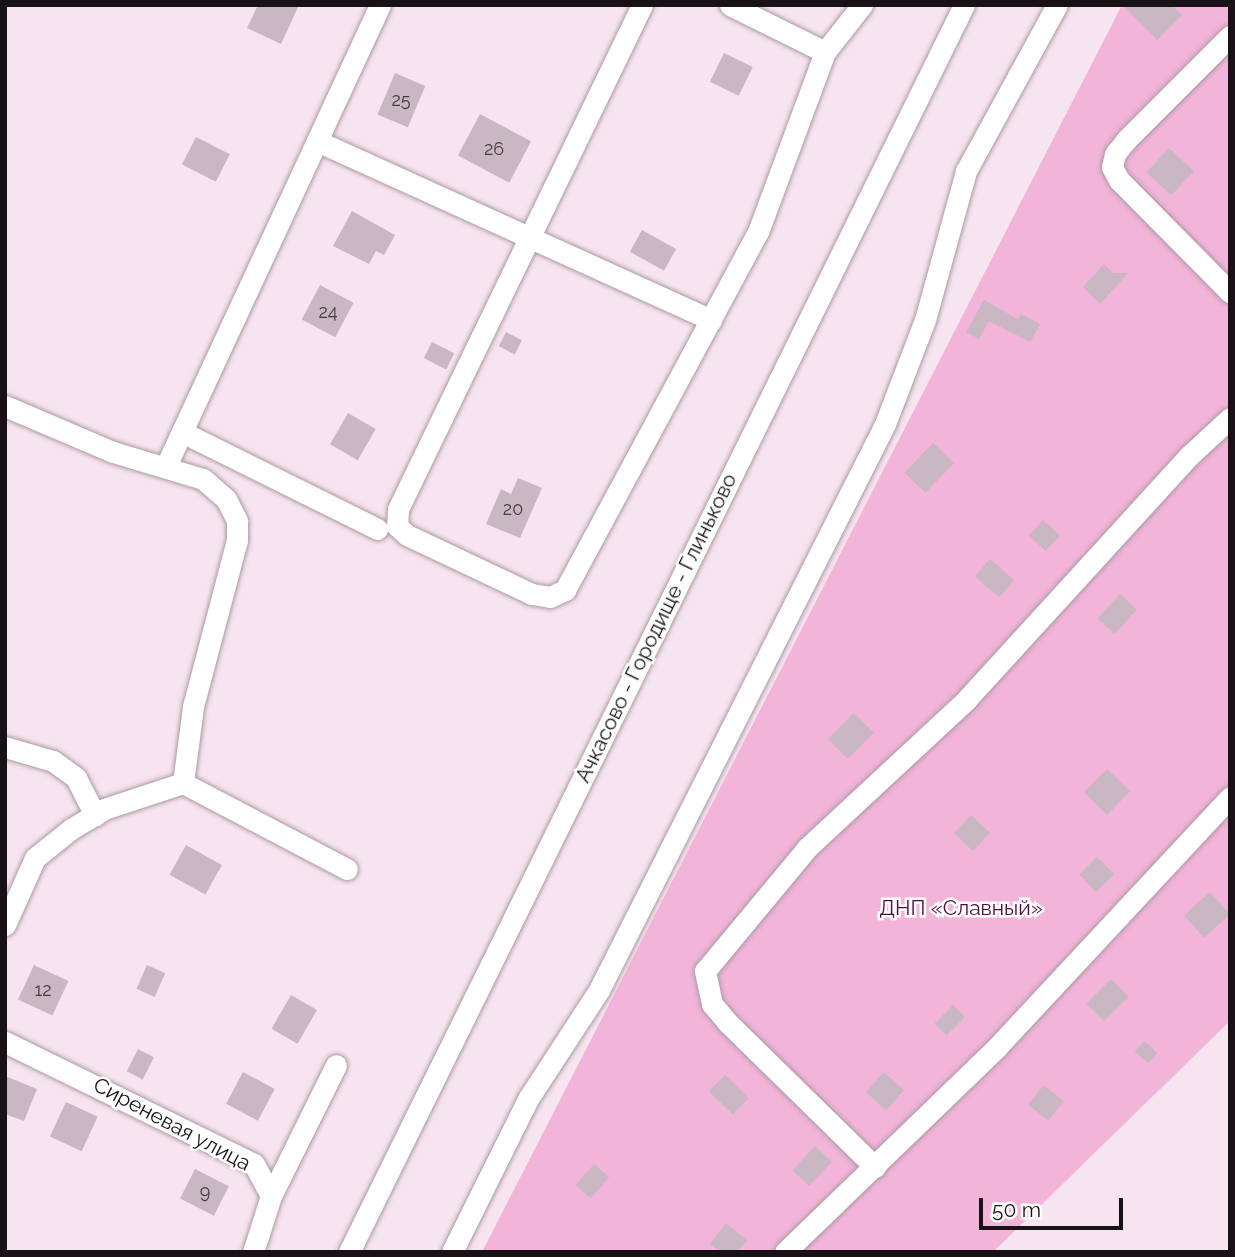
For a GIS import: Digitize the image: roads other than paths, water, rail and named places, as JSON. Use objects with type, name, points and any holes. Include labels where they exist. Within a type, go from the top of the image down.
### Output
[{"type":"street","points":[[166,466],[380,5]]},
{"type":"street","points":[[642,5],[398,509],[397,526],[532,594],[550,597],[565,590],[758,232],[825,52],[862,5]]},
{"type":"street","points":[[730,5],[825,52]]},
{"type":"street","name":"Ачкасово - Городище - Глиньково","points":[[349,1252],[964,5]]},
{"type":"street","points":[[452,1252],[528,1099],[599,990],[885,424],[925,320],[966,171],[1057,5]]},
{"type":"street","points":[[1230,36],[1127,139],[1115,154],[1112,167],[1119,180],[1230,292]]},
{"type":"street","points":[[317,141],[711,320]]},
{"type":"street","points":[[5,406],[113,452],[203,479],[226,499],[237,521],[237,540],[193,707],[183,783]]},
{"type":"street","points":[[875,1167],[712,1004],[705,971],[808,848],[966,700],[1190,455],[1230,418]]},
{"type":"street","points":[[182,432],[377,529]]},
{"type":"street","points":[[5,747],[53,761],[76,778],[96,815]]},
{"type":"street","points":[[5,925],[35,858],[96,815],[183,783],[347,869]]},
{"type":"street","points":[[785,1252],[998,1046],[1230,797]]},
{"type":"street","name":"Сиреневая улица","points":[[5,1042],[254,1164],[271,1196]]},
{"type":"street","points":[[253,1252],[271,1196],[336,1065]]},
{"type":"park label","name":"ДНП «Славный»","points":[[961,908]]}]
